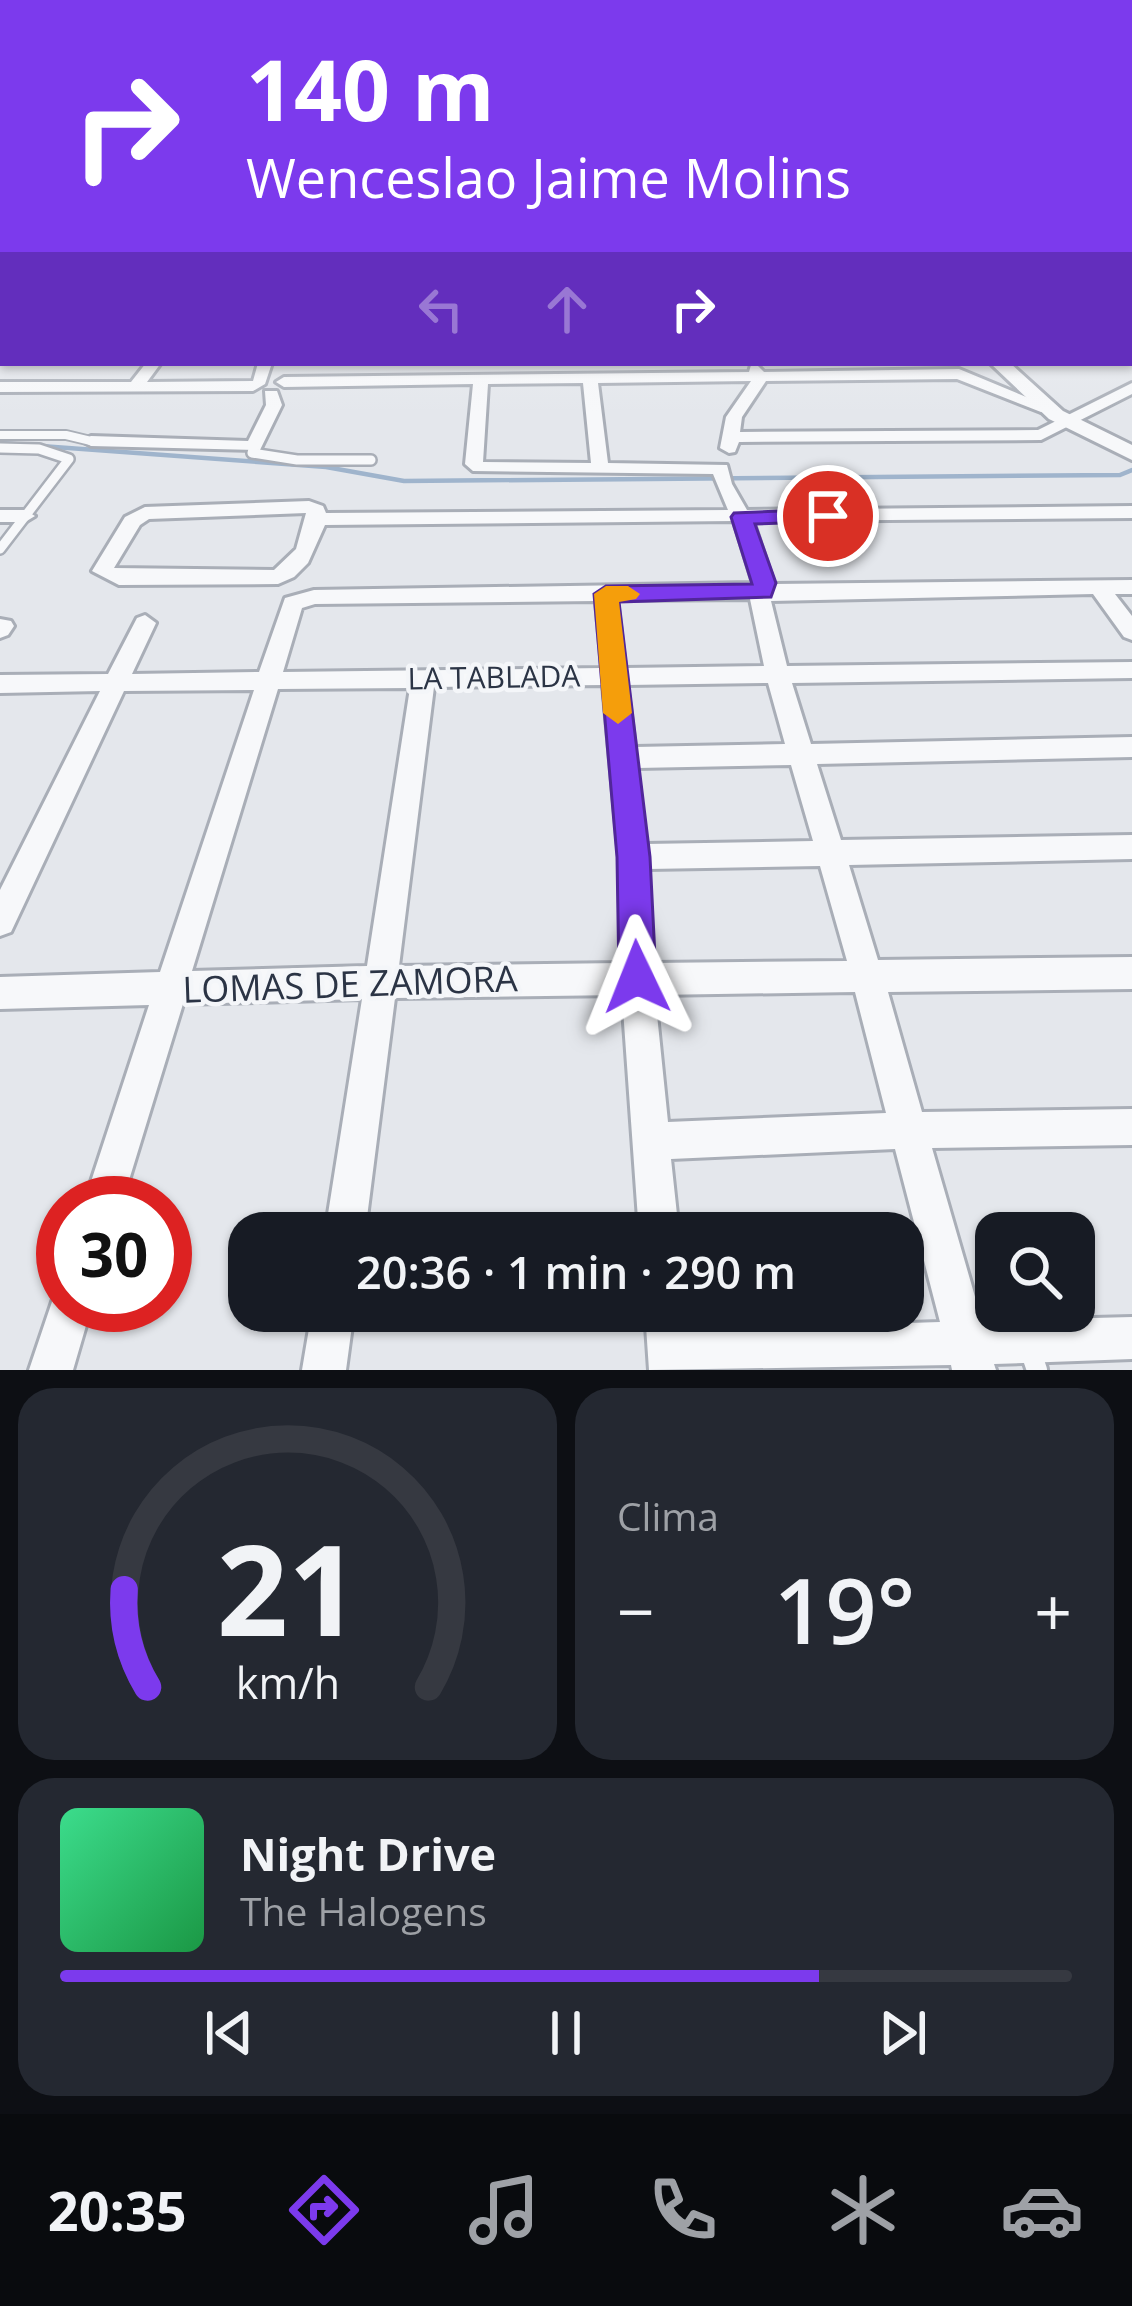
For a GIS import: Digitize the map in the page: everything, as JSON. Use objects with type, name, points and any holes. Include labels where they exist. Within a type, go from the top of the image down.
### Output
[{"type":"street","points":[[135,387],[152,366]]},
{"type":"street","points":[[92,441],[254,446],[274,405],[265,366]]},
{"type":"street","points":[[0,387],[267,386],[481,379],[510,371],[590,378],[757,370],[959,374],[996,366]]},
{"type":"street","points":[[1002,366],[1047,409],[1132,453]]},
{"type":"street","points":[[722,477],[730,463],[734,417],[759,385],[757,370]]},
{"type":"street","points":[[959,374],[1047,409]]},
{"type":"street","points":[[590,378],[600,467]]},
{"type":"street","points":[[481,379],[474,464],[489,469],[600,467],[722,477]]},
{"type":"street","points":[[729,437],[1046,434],[1132,388]]},
{"type":"street","points":[[722,477],[742,517],[764,583],[760,601],[777,673],[867,976],[970,1356]]},
{"type":"street","points":[[313,513],[297,567],[272,578],[119,578],[102,571],[132,521],[145,513],[313,513],[742,517],[1132,512]]},
{"type":"street","points":[[0,516],[26,515]]},
{"type":"street","points":[[111,1176],[288,610],[297,601],[314,597],[1063,591],[1088,604],[1132,587]]},
{"type":"street","points":[[606,594],[633,857],[637,977],[657,1212]]},
{"type":"street","points":[[1106,596],[1132,632]]},
{"type":"street","points":[[0,922],[145,623]]},
{"type":"street","name":"LA TABLADA","points":[[0,684],[1132,670]]},
{"type":"street","points":[[348,1212],[423,679]]},
{"type":"street","points":[[622,758],[1132,748]]},
{"type":"street","points":[[633,857],[1132,847]]},
{"type":"street","name":"LOMAS DE ZAMORA","points":[[0,993],[637,977],[1132,973]]},
{"type":"street","points":[[651,1141],[1132,1127]]},
{"type":"street","points":[[51,1370],[63,1332]]},
{"type":"street","points":[[324,1370],[330,1332]]},
{"type":"street","points":[[668,1344],[970,1356],[1032,1355],[1132,1338]]},
{"type":"lane","points":[[0,435],[66,435],[92,441]]},
{"type":"lane","points":[[254,446],[252,453],[297,460],[371,460]]},
{"type":"lane","points":[[0,448],[40,449],[68,456],[0,549]]},
{"type":"waterway","points":[[0,443],[326,467],[404,481],[1120,475],[1132,470]]},
{"type":"slow traffic","points":[[618,713],[606,594],[628,594]]},
{"type":"route","points":[[637,977],[633,857],[606,594],[762,592],[764,583],[742,517],[828,516]]}]
